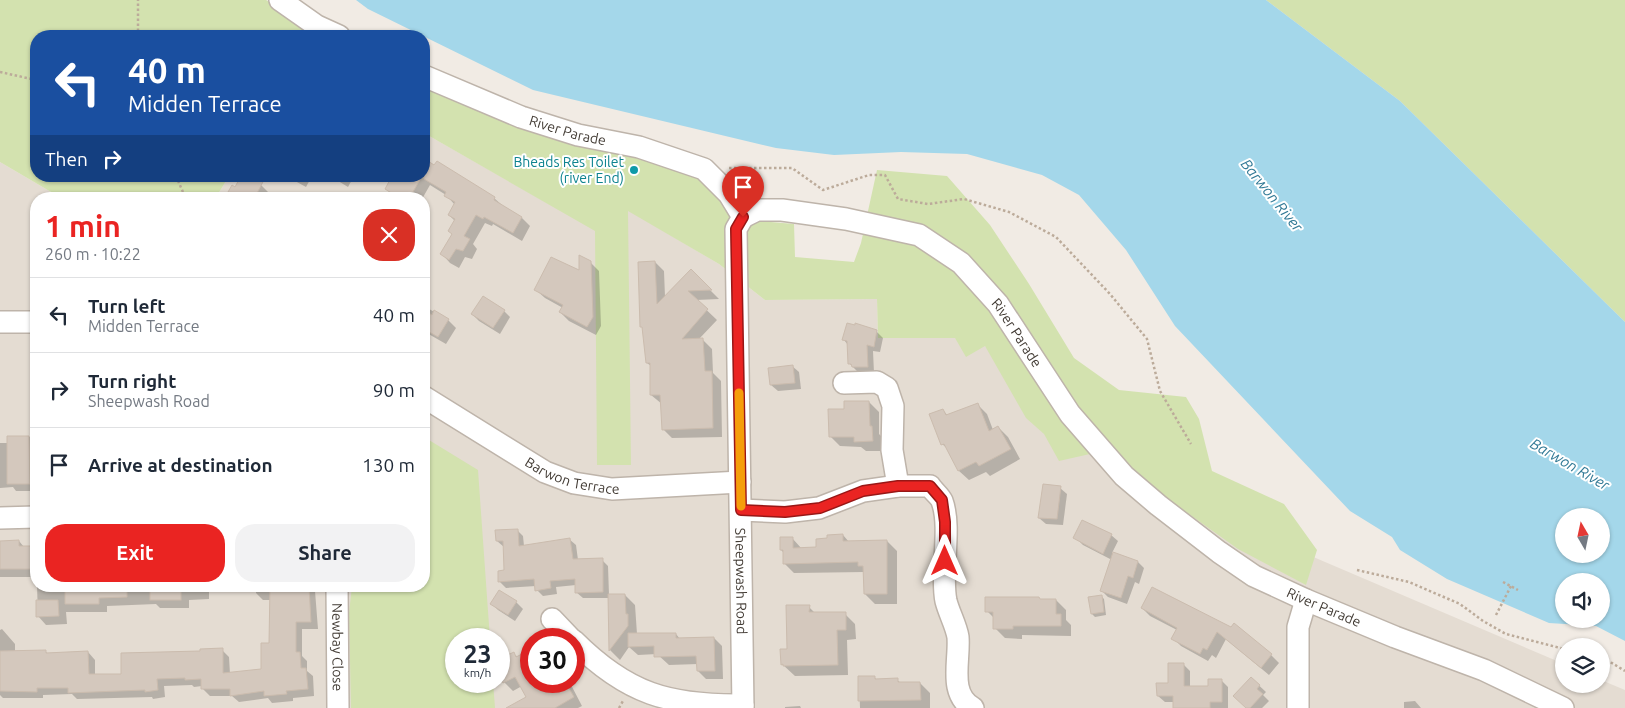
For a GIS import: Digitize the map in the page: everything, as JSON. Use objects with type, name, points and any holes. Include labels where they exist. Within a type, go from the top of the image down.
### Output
[{"type":"street","points":[[280,0],[326,30]]},
{"type":"street","name":"River Parade","points":[[430,79],[521,117],[578,135],[639,147],[704,169],[729,194],[743,217],[757,210],[782,210],[846,219],[919,235],[961,264],[998,304],[1070,414],[1124,476],[1219,552],[1254,576],[1306,600],[1395,637],[1484,670],[1562,708]]},
{"type":"street","name":"Sheepwash Road","points":[[743,217],[736,229],[744,707]]},
{"type":"street","points":[[0,322],[30,322]]},
{"type":"street","points":[[844,383],[877,382],[887,388],[894,406],[892,450],[898,486]]},
{"type":"street","name":"Barwon Terrace","points":[[430,401],[545,472],[574,483],[612,489],[740,482]]},
{"type":"street","points":[[741,510],[785,512],[820,508],[863,491],[898,486],[930,486],[942,500],[945,522],[946,600],[958,637],[957,676],[965,706]]},
{"type":"street","points":[[0,518],[30,517]]},
{"type":"street","name":"Newbay Close","points":[[337,592],[338,708]]},
{"type":"street","points":[[1298,708],[1298,626],[1306,600]]},
{"type":"street","points":[[552,619],[561,628]]},
{"type":"street","points":[[585,652],[612,675],[662,698],[698,704],[744,707]]},
{"type":"path","points":[[138,0],[138,30]]},
{"type":"path","points":[[0,72],[30,79]]},
{"type":"path","points":[[704,169],[792,168],[823,190],[869,175],[885,175],[898,199],[928,204],[964,199],[1009,212],[1056,237],[1110,294],[1147,339],[1160,391],[1192,444]]},
{"type":"path","points":[[1357,570],[1409,582],[1460,604],[1483,621],[1506,634],[1555,647]]},
{"type":"path","points":[[1504,582],[1518,590]]},
{"type":"path","points":[[1496,615],[1511,586]]},
{"type":"path","points":[[1610,662],[1625,671]]},
{"type":"shaded area","points":[[430,136],[595,230],[628,210],[719,264],[765,300],[877,299],[878,338],[955,338],[985,346],[1250,530],[1555,660],[1555,693],[1610,693],[1610,684],[1625,690],[1625,708],[0,708],[0,162],[30,180],[30,182],[34,182],[51,192],[30,192],[30,592],[430,592],[430,192],[219,192],[225,182],[430,182]]},
{"type":"green space","points":[[0,0],[266,0],[318,30],[30,30],[30,180],[0,162]]},
{"type":"green space","points":[[1266,0],[1625,0],[1625,322],[1400,101]]},
{"type":"green space","points":[[430,86],[704,175],[728,207],[760,221],[794,224],[795,257],[854,262],[861,243],[877,170],[947,176],[990,225],[1074,358],[1119,390],[1186,397],[1199,419],[1212,471],[1284,504],[1317,550],[1306,585],[1238,549],[1144,482],[1112,449],[1059,461],[1044,434],[1026,418],[985,346],[966,357],[955,338],[878,338],[877,299],[765,300],[719,264],[628,211],[631,465],[597,465],[595,231],[430,136]]},
{"type":"green space","points":[[34,182],[225,182],[219,192],[51,192]]},
{"type":"green space","points":[[430,441],[478,470],[489,628],[445,628],[445,693],[494,693],[495,708],[351,708],[349,613],[351,592],[430,592]]},
{"type":"water","name":"Barwon River","points":[[356,0],[1266,0],[1400,101],[1625,322],[1625,641],[1600,628],[1610,628],[1610,573],[1555,573],[1555,623],[1549,623],[1447,579],[1400,550],[1392,537],[1350,511],[1175,326],[1126,250],[1079,195],[1042,175],[967,154],[901,152],[834,155],[776,148],[533,90],[430,39],[430,30],[411,30],[368,9]]},
{"type":"building","points":[[437,161],[495,197],[494,200],[522,217],[513,233],[484,217],[483,219],[476,215],[464,236],[470,239],[463,251],[456,249],[449,260],[440,254],[452,234],[448,231],[455,219],[448,215],[455,202],[444,196],[446,192],[429,182],[430,162],[434,165]]},
{"type":"building","points":[[238,182],[263,182],[258,192],[228,192],[232,185],[235,187]]},
{"type":"building","points":[[389,182],[419,182],[413,192],[390,192],[385,189]]},
{"type":"building","points":[[579,255],[591,261],[593,317],[587,327],[559,312],[563,305],[534,290],[551,257],[579,270]]},
{"type":"building","points":[[655,261],[657,304],[691,269],[712,290],[688,291],[708,309],[682,339],[703,338],[705,371],[712,371],[713,428],[662,430],[660,395],[650,395],[650,363],[646,363],[642,327],[640,327],[638,262]]},
{"type":"building","points":[[483,296],[505,310],[493,328],[471,314]]},
{"type":"building","points":[[434,310],[449,319],[438,337],[430,332],[430,314],[432,315]]},
{"type":"building","points":[[847,323],[855,325],[855,323],[877,330],[874,347],[867,345],[868,367],[852,367],[851,364],[848,364],[847,341],[842,340]]},
{"type":"building","points":[[793,365],[795,383],[770,385],[768,368]]},
{"type":"building","points":[[844,401],[869,401],[873,441],[854,442],[854,437],[829,437],[828,409],[844,409]]},
{"type":"building","points":[[978,403],[989,431],[998,426],[1011,449],[979,466],[976,462],[958,471],[944,444],[941,445],[929,414],[943,409],[946,415]]},
{"type":"building","points":[[7,436],[29,436],[30,484],[7,484]]},
{"type":"building","points":[[1043,484],[1061,486],[1057,519],[1038,518]]},
{"type":"building","points":[[1082,520],[1112,534],[1103,554],[1073,538]]},
{"type":"building","points":[[518,529],[519,546],[570,538],[573,559],[603,558],[603,592],[575,593],[575,579],[550,581],[551,588],[535,591],[534,579],[498,582],[498,571],[504,570],[503,541],[496,541],[495,530]]},
{"type":"building","points":[[843,534],[843,541],[887,540],[887,594],[864,594],[863,566],[858,566],[858,562],[783,564],[783,550],[780,550],[780,537],[793,537],[793,548],[816,547],[816,539],[827,538],[827,535]]},
{"type":"building","points":[[19,540],[19,546],[30,546],[30,569],[0,569],[0,541]]},
{"type":"building","points":[[1113,552],[1138,561],[1133,578],[1128,576],[1121,598],[1100,591]]},
{"type":"building","points":[[1152,587],[1231,627],[1234,623],[1272,654],[1261,668],[1217,632],[1207,650],[1203,648],[1200,654],[1171,639],[1177,628],[1141,608]]},
{"type":"building","points":[[499,590],[517,601],[508,615],[490,604]]},
{"type":"building","points":[[65,592],[127,592],[127,597],[99,598],[99,604],[65,604]]},
{"type":"building","points":[[150,592],[181,592],[181,600],[150,600]]},
{"type":"building","points":[[270,592],[309,592],[311,622],[296,622],[296,652],[300,652],[301,668],[306,668],[308,689],[286,691],[287,694],[264,696],[264,691],[230,696],[230,689],[201,689],[201,679],[185,680],[185,678],[157,679],[158,690],[145,692],[145,690],[68,693],[68,688],[37,688],[37,692],[0,691],[0,651],[46,650],[46,653],[88,651],[89,674],[121,674],[121,653],[200,651],[200,649],[223,648],[223,673],[261,669],[261,643],[269,643]]},
{"type":"building","points":[[608,594],[625,594],[626,614],[628,614],[628,626],[609,651]]},
{"type":"building","points":[[1102,595],[1104,612],[1091,614],[1088,597]]},
{"type":"building","points":[[985,597],[1039,597],[1040,599],[1056,599],[1056,614],[1061,614],[1061,626],[1013,626],[1013,629],[993,629],[993,612],[985,612]]},
{"type":"building","points":[[36,600],[58,600],[59,616],[36,617]]},
{"type":"building","points":[[786,605],[810,605],[809,612],[846,612],[846,630],[837,630],[838,665],[781,665],[780,649],[787,649]]},
{"type":"building","points":[[628,633],[676,633],[676,638],[714,637],[715,671],[697,671],[696,656],[654,657],[654,646],[628,647]]},
{"type":"building","points":[[514,652],[516,657],[520,655],[520,686],[515,677],[510,680],[510,654]]},
{"type":"building","points":[[1168,663],[1184,663],[1184,686],[1208,686],[1208,679],[1222,679],[1222,702],[1210,702],[1210,708],[1173,708],[1173,696],[1157,696],[1156,683],[1168,683]]},
{"type":"building","points":[[858,676],[875,676],[875,679],[898,678],[898,682],[920,682],[921,700],[858,701]]},
{"type":"building","points":[[1251,677],[1260,685],[1257,689],[1263,694],[1250,708],[1246,708],[1233,696]]},
{"type":"building","points":[[524,693],[572,693],[574,697],[555,708],[506,708],[526,697]]},
{"type":"slow traffic","points":[[739,393],[741,506]]},
{"type":"place","name":"Bheads Res Toilet (river End)","points":[[634,170]]},
{"type":"route","points":[[743,217],[736,229],[741,510],[785,512],[820,508],[863,491],[898,486],[930,486],[942,500],[945,522],[945,561]]}]
